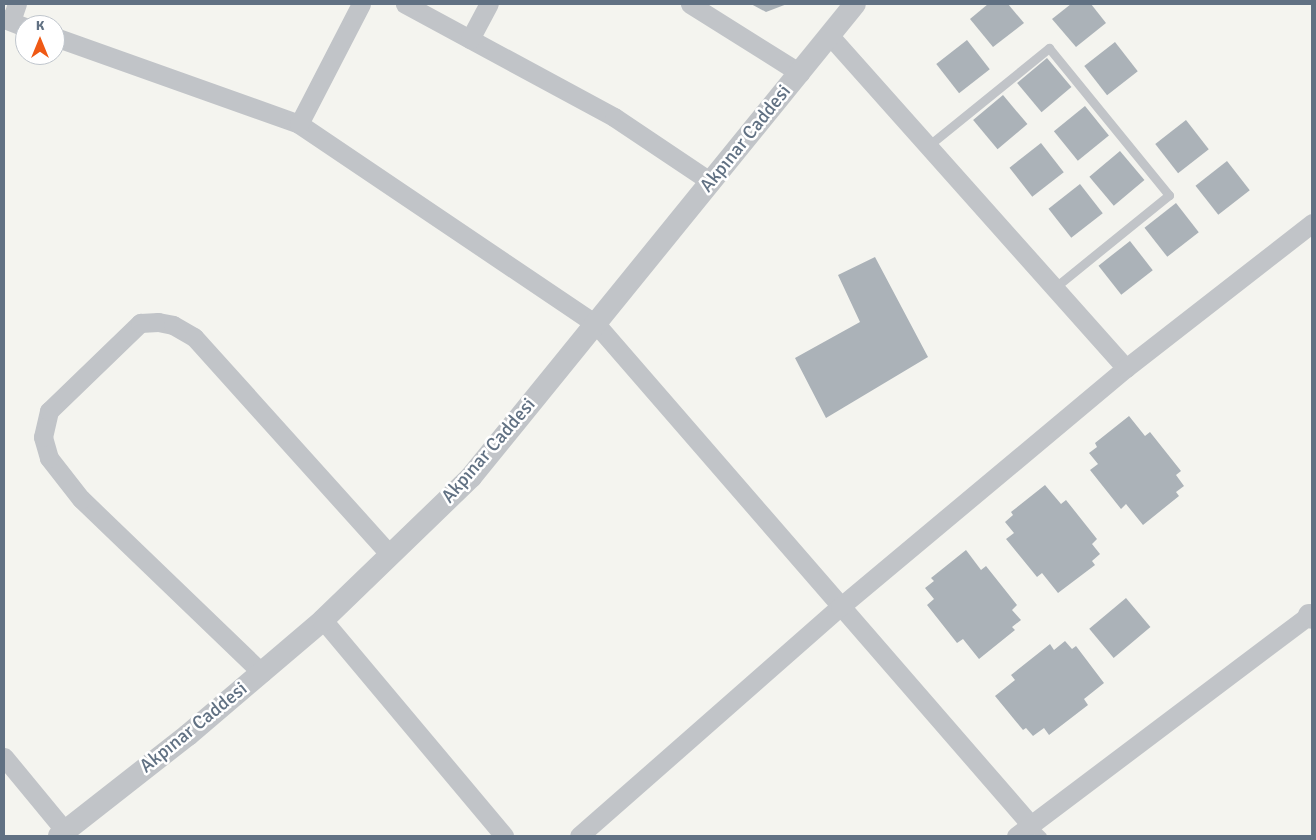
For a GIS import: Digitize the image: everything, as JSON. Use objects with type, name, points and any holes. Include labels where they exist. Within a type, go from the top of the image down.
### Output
[{"type":"street","points":[[299,124],[361,4]]},
{"type":"street","points":[[405,4],[614,118],[711,182]]},
{"type":"street","points":[[470,39],[489,4]]},
{"type":"street","points":[[690,4],[800,73]]},
{"type":"street","name":"Akpınar Caddesi","points":[[62,834],[188,735],[323,620],[471,477],[855,4]]},
{"type":"street","points":[[830,36],[1126,368]]},
{"type":"street","points":[[65,41],[299,124],[596,324],[840,607],[1036,830]]},
{"type":"street","points":[[579,836],[840,607],[1126,368],[1312,223]]},
{"type":"street","points":[[262,673],[81,499],[49,458],[43,437],[49,411],[140,323],[158,322],[173,325],[194,337],[390,555]]},
{"type":"street","points":[[1016,836],[1036,830],[1311,615]]},
{"type":"street","points":[[323,620],[504,836]]},
{"type":"street","points":[[4,757],[62,834]]},
{"type":"lane","points":[[928,146],[1049,48],[1169,195],[1054,288]]},
{"type":"building","points":[[751,4],[787,4],[766,12]]},
{"type":"building","points":[[988,4],[1008,4],[1024,23],[993,47],[970,19]]},
{"type":"building","points":[[1071,4],[1091,4],[1106,23],[1076,47],[1052,19]]},
{"type":"building","points":[[967,40],[990,69],[959,93],[936,64]]},
{"type":"building","points":[[1115,42],[1138,71],[1107,95],[1084,66]]},
{"type":"building","points":[[1047,58],[1071,87],[1042,112],[1017,83]]},
{"type":"building","points":[[1003,95],[1027,124],[998,149],[973,120]]},
{"type":"building","points":[[1085,106],[1109,136],[1078,161],[1054,131]]},
{"type":"building","points":[[1186,120],[1209,149],[1178,173],[1155,144]]},
{"type":"building","points":[[1041,143],[1064,172],[1032,197],[1009,168]]},
{"type":"building","points":[[1120,151],[1144,180],[1114,206],[1089,177]]},
{"type":"building","points":[[1227,161],[1250,190],[1218,215],[1195,186]]},
{"type":"building","points":[[1080,184],[1103,213],[1071,238],[1048,209]]},
{"type":"building","points":[[1176,203],[1199,232],[1167,257],[1144,228]]},
{"type":"building","points":[[1130,241],[1153,270],[1121,295],[1098,266]]},
{"type":"building","points":[[875,257],[928,357],[826,418],[795,358],[860,322],[838,275]]},
{"type":"building","points":[[1129,416],[1145,436],[1150,432],[1181,471],[1176,475],[1184,486],[1176,492],[1179,496],[1143,525],[1126,504],[1121,509],[1090,470],[1098,464],[1089,453],[1097,447],[1095,443]]},
{"type":"building","points":[[1045,485],[1061,504],[1066,500],[1097,539],[1092,544],[1100,554],[1092,561],[1095,565],[1058,593],[1042,573],[1037,577],[1006,539],[1014,533],[1005,522],[1013,515],[1011,512]]},
{"type":"building","points":[[966,550],[981,570],[986,566],[1017,605],[1012,610],[1021,620],[1012,627],[1015,630],[979,659],[963,639],[957,643],[927,605],[934,599],[925,588],[934,581],[931,578]]},
{"type":"building","points":[[1126,598],[1150,627],[1114,658],[1089,629]]},
{"type":"building","points":[[1065,641],[1072,649],[1076,646],[1104,683],[1084,699],[1088,705],[1049,735],[1044,728],[1033,736],[1026,728],[1023,730],[995,696],[1015,680],[1011,675],[1050,644],[1054,650]]}]
